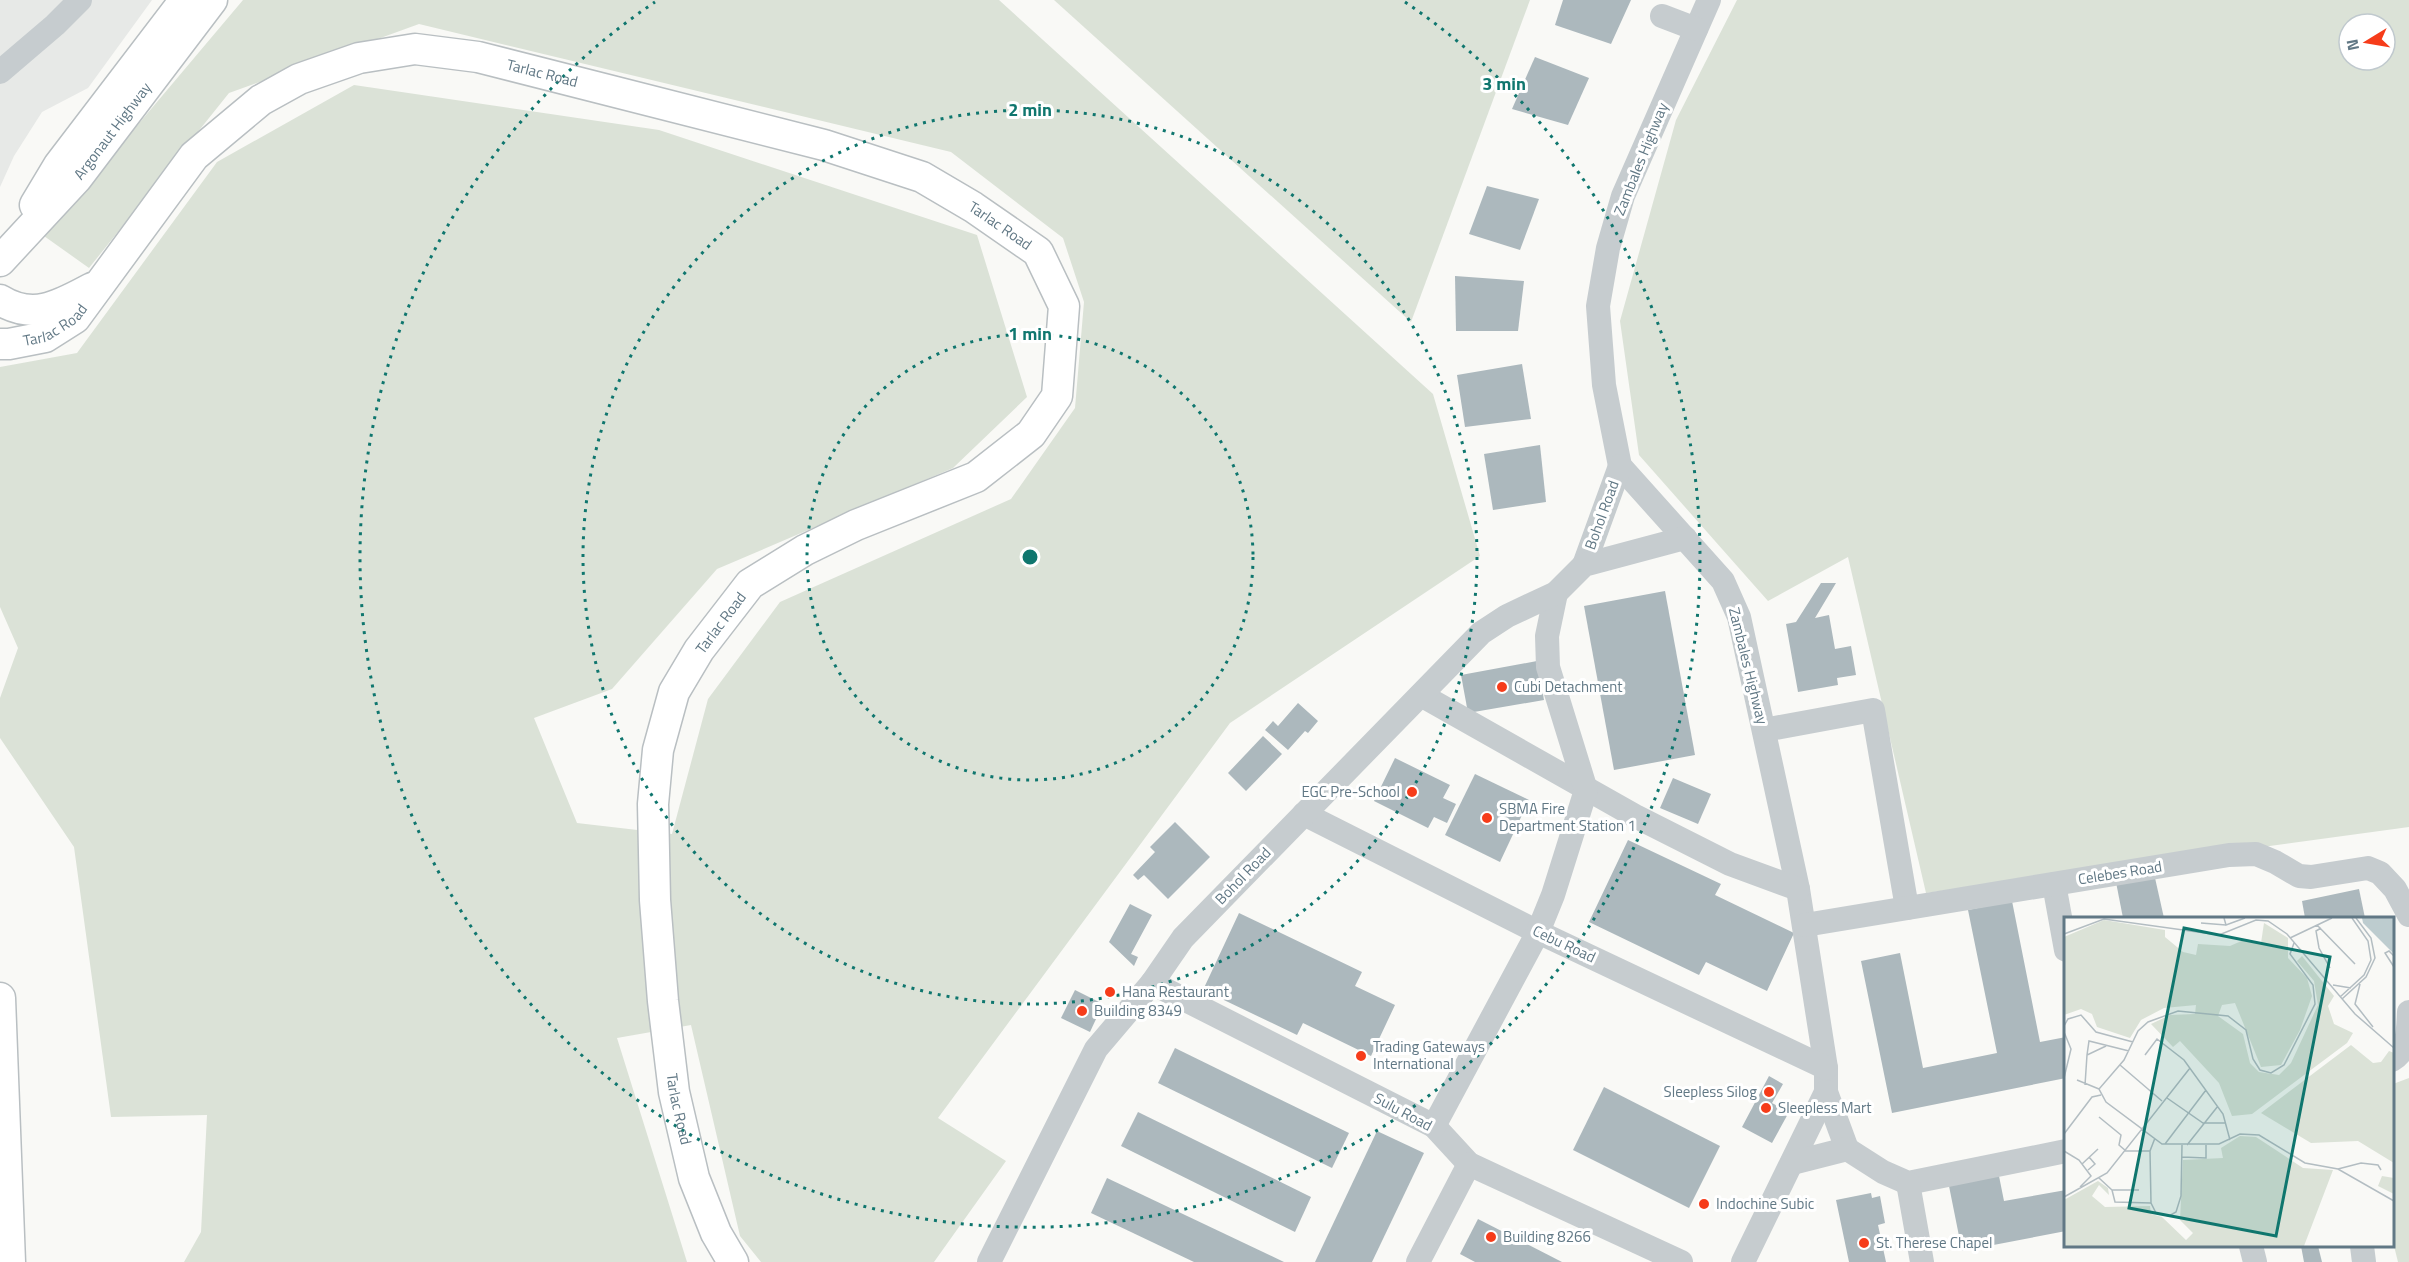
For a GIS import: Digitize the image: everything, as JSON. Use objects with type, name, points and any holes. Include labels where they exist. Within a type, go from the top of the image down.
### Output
[{"type":"main road","name":"Argonaut Highway","points":[[3,257],[59,165],[185,0]]},
{"type":"main road","name":"Argonaut Highway","points":[[3,257],[77,178],[212,0]]},
{"type":"main road","name":"Tarlac Road","points":[[0,344],[45,337],[75,318],[97,285],[194,156],[261,100],[299,79],[358,58],[415,49],[478,57],[824,145],[922,177],[973,207],[1038,252],[1064,306],[1057,396],[1031,434],[976,477],[856,525],[805,550],[750,584],[699,650],[674,692],[658,750],[653,804],[655,900],[663,1001],[674,1092],[694,1178],[716,1233],[734,1262]]},
{"type":"main road","name":"Tarlac Road","points":[[0,300],[16,309],[40,311],[67,302],[97,285]]},
{"type":"main road","points":[[0,998],[10,1262]]},
{"type":"street","points":[[0,72],[55,25],[80,0]]},
{"type":"street","name":"Zambales Highway","points":[[1708,0],[1623,196],[1608,249],[1598,306],[1604,385],[1620,466],[1723,582],[1738,617],[1798,889],[1827,1068],[1826,1092],[1743,1262]]},
{"type":"street","points":[[1662,16],[1696,29]]},
{"type":"street","name":"Bohol Road","points":[[989,1262],[1096,1049],[1152,983],[1183,938],[1481,633],[1507,616],[1556,593],[1584,565],[1620,466]]},
{"type":"street","name":"Bohol Road","points":[[1584,565],[1685,538]]},
{"type":"street","points":[[1434,1126],[1538,932],[1553,895],[1586,790],[1548,667],[1547,636],[1556,593]]},
{"type":"street","points":[[1421,694],[1586,790],[1730,864],[1798,889]]},
{"type":"street","points":[[1764,730],[1873,710],[1907,908]]},
{"type":"street","name":"Cebu Road","points":[[1304,814],[1538,932],[1827,1068]]},
{"type":"street","name":"Celebes Road","points":[[1805,925],[2229,855],[2256,854],[2299,876],[2311,877],[2368,868],[2380,873],[2395,889],[2409,915]]},
{"type":"street","points":[[2054,884],[2064,939]]},
{"type":"street","name":"Sulu Road","points":[[1152,983],[1434,1126],[1469,1164],[1681,1262]]},
{"type":"street","points":[[2394,1058],[2403,1048],[2407,1037],[2409,1011]]},
{"type":"street","points":[[1826,1092],[1847,1149],[1883,1172],[1908,1184],[2064,1151]]},
{"type":"street","points":[[1792,1162],[1847,1149]]},
{"type":"street","points":[[1418,1262],[1469,1164]]},
{"type":"street","points":[[1908,1184],[1922,1262]]},
{"type":"street","points":[[2251,1247],[2255,1262]]},
{"type":"street","points":[[2362,1247],[2364,1262]]},
{"type":"shaded area","points":[[0,0],[152,0],[88,88],[42,112],[14,156],[0,187]]},
{"type":"shaded area","points":[[243,0],[999,0],[1433,394],[1480,556],[1230,723],[938,1118],[1006,1161],[934,1262],[761,1262],[740,1236],[691,1025],[617,1038],[687,1262],[184,1262],[201,1232],[207,1115],[111,1117],[74,847],[0,738],[0,698],[18,648],[0,607],[0,367],[77,353],[217,162],[354,85],[659,130],[977,235],[1027,397],[953,468],[717,569],[612,689],[534,718],[577,823],[672,834],[708,699],[780,602],[1011,499],[1075,408],[1084,302],[1063,238],[951,152],[419,24],[229,93],[89,268],[44,236]]},
{"type":"shaded area","points":[[1054,0],[1530,0],[1411,322]]},
{"type":"shaded area","points":[[1737,0],[2409,0],[2409,827],[1926,893],[1848,557],[1768,601],[1639,455],[1620,321],[1676,120]]},
{"type":"shaded area","points":[[2409,1078],[2409,1262],[2398,1262],[2394,1246],[2394,1084]]},
{"type":"building","points":[[1563,0],[1631,0],[1611,44],[1555,25]]},
{"type":"building","points":[[1535,57],[1589,78],[1568,125],[1512,109]]},
{"type":"building","points":[[1487,186],[1539,199],[1520,250],[1469,234]]},
{"type":"building","points":[[1455,276],[1524,281],[1518,331],[1456,331]]},
{"type":"building","points":[[1522,364],[1531,419],[1465,427],[1457,375]]},
{"type":"building","points":[[1540,445],[1546,502],[1493,510],[1484,454]]},
{"type":"building","points":[[1821,583],[1836,583],[1815,618],[1829,615],[1835,649],[1851,646],[1856,675],[1837,678],[1838,685],[1798,692],[1786,624],[1796,622]]},
{"type":"building","points":[[1665,591],[1695,755],[1614,770],[1584,606]]},
{"type":"building","name":"Cubi Detachment","points":[[1537,661],[1544,700],[1468,713],[1461,675]]},
{"type":"building","points":[[1298,703],[1318,721],[1308,733],[1305,731],[1288,750],[1265,730],[1273,721],[1278,726]]},
{"type":"building","points":[[1263,736],[1282,754],[1246,791],[1228,773]]},
{"type":"building","name":"EGC Pre-School","points":[[1395,758],[1450,785],[1443,798],[1456,804],[1447,823],[1434,817],[1428,828],[1374,801]]},
{"type":"building","name":"SBMA Fire Department Station 1","points":[[1475,774],[1529,800],[1500,862],[1445,835]]},
{"type":"building","points":[[1673,778],[1711,794],[1698,824],[1660,808]]},
{"type":"building","points":[[1175,822],[1210,857],[1168,899],[1144,875],[1138,880],[1133,875],[1155,852],[1150,847]]},
{"type":"building","points":[[1628,840],[1721,884],[1715,895],[1794,933],[1767,991],[1706,962],[1699,975],[1589,922]]},
{"type":"building","points":[[2153,869],[2164,917],[2123,917],[2115,877]]},
{"type":"building","points":[[2359,889],[2365,917],[2305,917],[2302,901]]},
{"type":"building","points":[[2012,901],[2040,1042],[2064,1037],[2064,1078],[1892,1113],[1861,961],[1900,953],[1923,1068],[1997,1053],[1968,910]]},
{"type":"building","points":[[1130,904],[1152,915],[1131,954],[1138,957],[1134,966],[1109,942]]},
{"type":"building","points":[[1239,913],[1362,972],[1355,986],[1395,1005],[1371,1056],[1303,1023],[1297,1035],[1203,990]]},
{"type":"building","name":"Building 8349","points":[[1075,990],[1103,1004],[1090,1032],[1061,1018]]},
{"type":"building","points":[[1175,1048],[1349,1133],[1332,1168],[1158,1083]]},
{"type":"building","name":"Sleepless Mart","points":[[1769,1076],[1783,1084],[1772,1103],[1789,1112],[1772,1143],[1742,1127]]},
{"type":"building","points":[[1604,1087],[1720,1146],[1689,1208],[1573,1150]]},
{"type":"building","points":[[1138,1112],[1311,1197],[1295,1232],[1121,1146]]},
{"type":"building","points":[[1377,1131],[1424,1153],[1372,1262],[1315,1262]]},
{"type":"building","points":[[1998,1171],[2004,1201],[2064,1190],[2064,1231],[1962,1251],[1948,1181]]},
{"type":"building","points":[[1107,1178],[1284,1262],[1194,1262],[1091,1213]]},
{"type":"building","name":"St. Therese Chapel","points":[[1871,1193],[1872,1198],[1880,1196],[1885,1223],[1878,1225],[1886,1262],[1849,1262],[1836,1200]]},
{"type":"building","name":"Building 8266","points":[[1478,1219],[1562,1262],[1475,1262],[1460,1254]]},
{"type":"building","points":[[2301,1247],[2318,1247],[2322,1262],[2304,1262]]},
{"type":"place","name":"Cubi Detachment","points":[[1502,687]]},
{"type":"place","name":"EGC Pre-School","points":[[1412,792]]},
{"type":"place","name":"SBMA Fire Department Station 1","points":[[1487,818]]},
{"type":"place","name":"Hana Restaurant","points":[[1110,992]]},
{"type":"place","name":"Building 8349","points":[[1082,1011]]},
{"type":"place","name":"Trading Gateways International","points":[[1361,1056]]},
{"type":"place","name":"Sleepless Silog","points":[[1769,1092]]},
{"type":"place","name":"Sleepless Mart","points":[[1766,1108]]},
{"type":"place","name":"Indochine Subic","points":[[1704,1204]]},
{"type":"place","name":"Building 8266","points":[[1491,1237]]},
{"type":"place","name":"St. Therese Chapel","points":[[1864,1243]]}]
